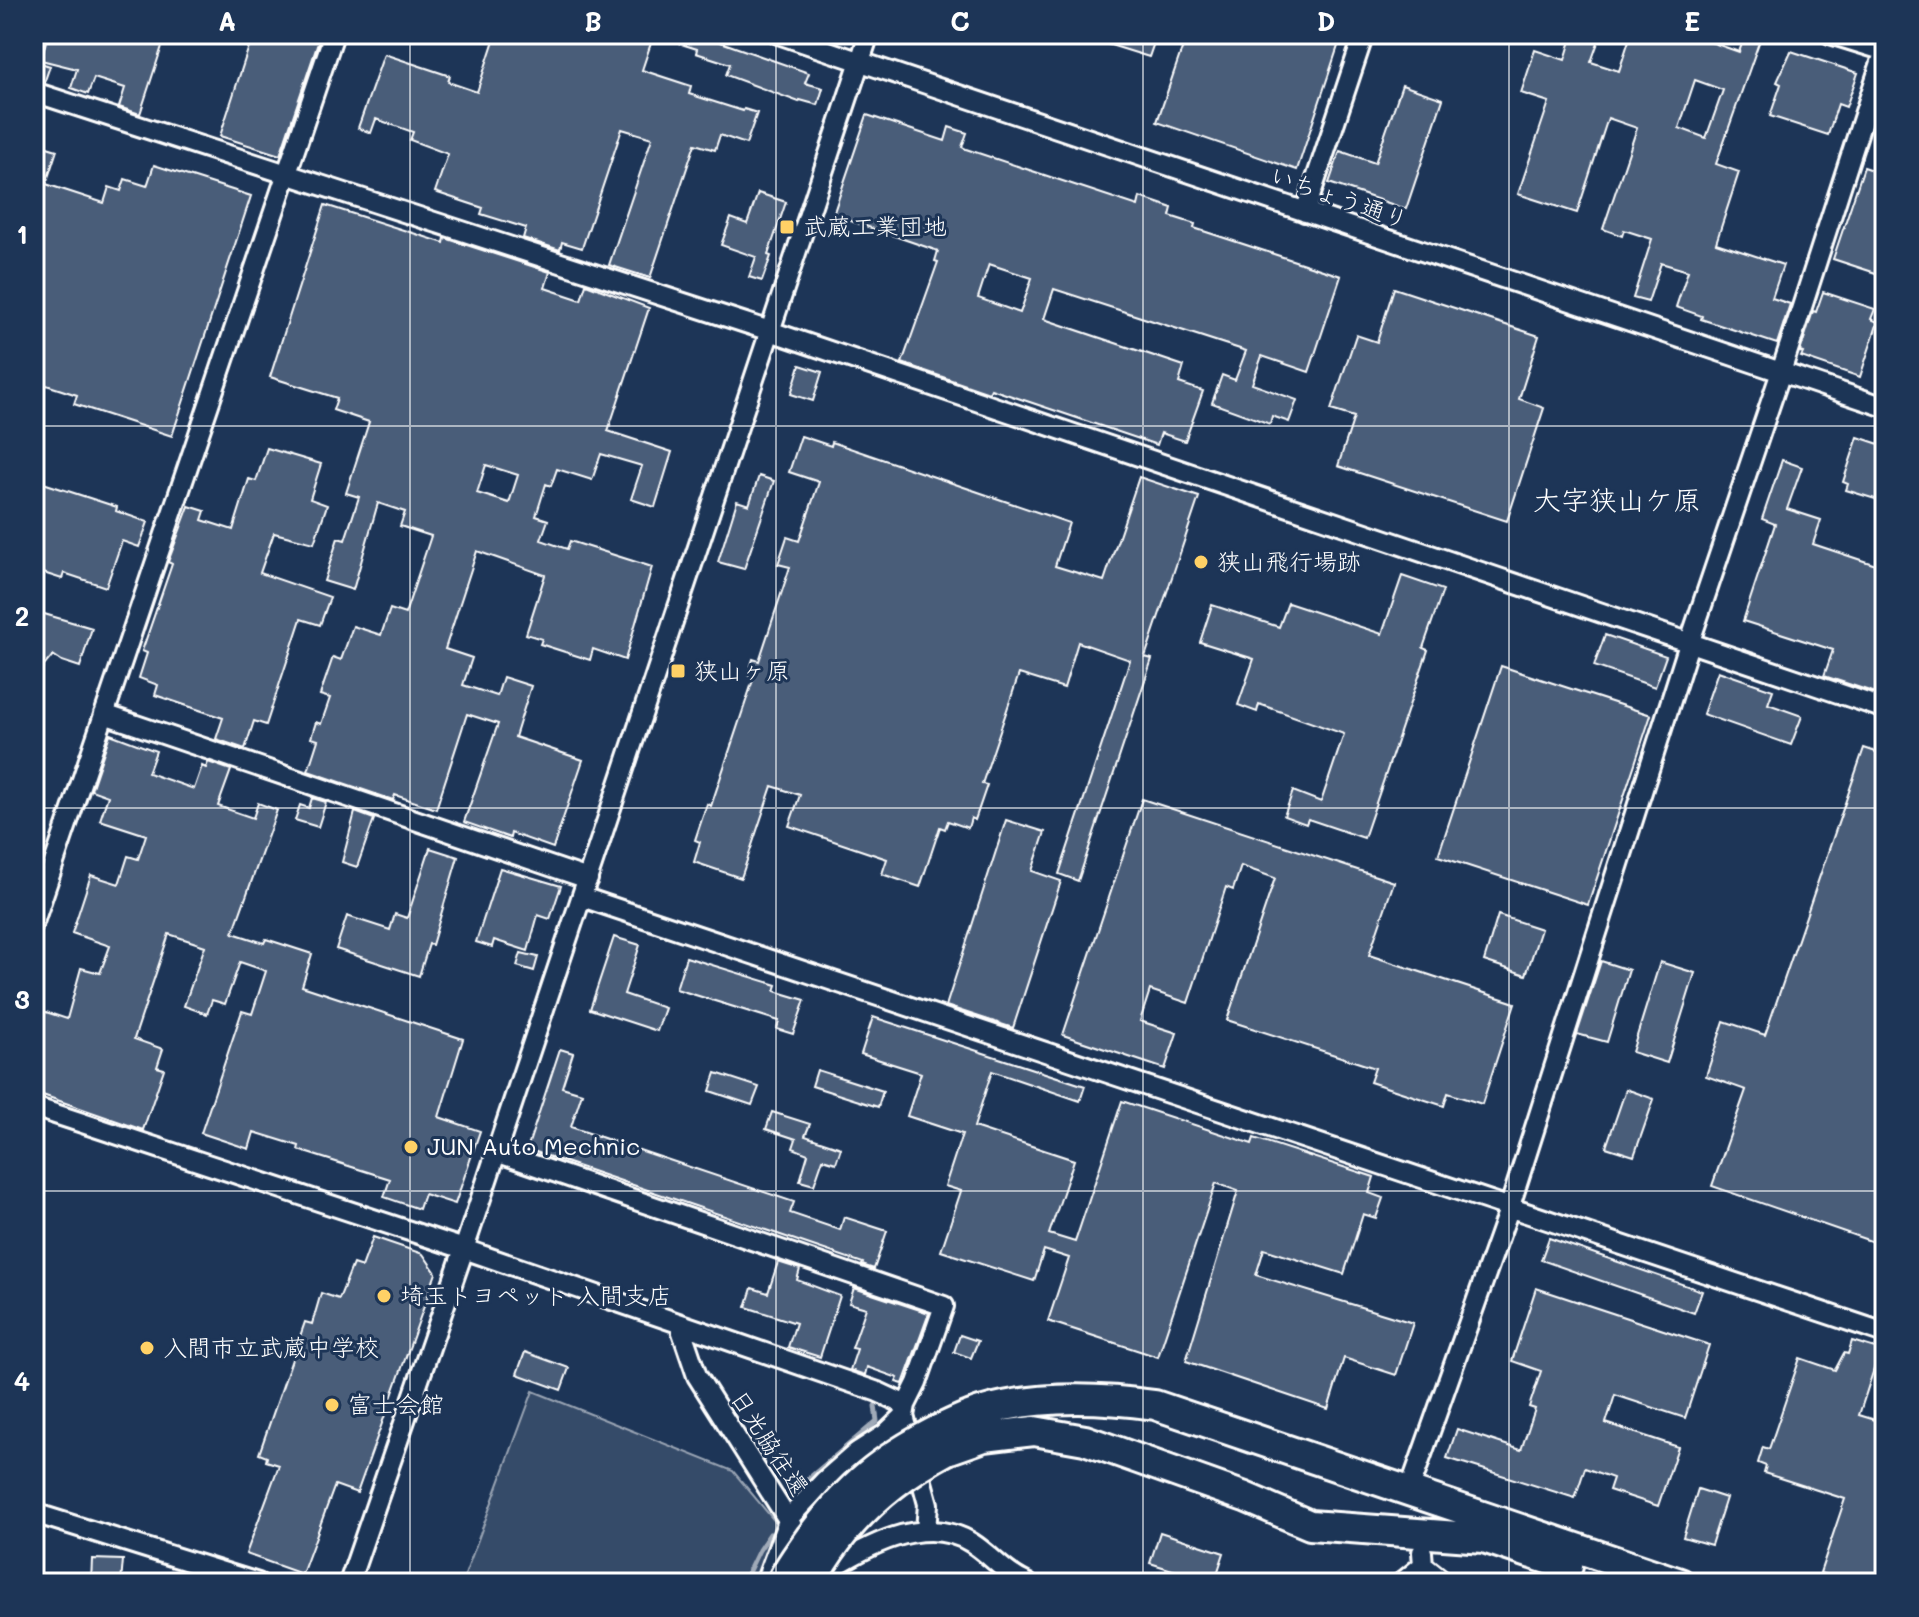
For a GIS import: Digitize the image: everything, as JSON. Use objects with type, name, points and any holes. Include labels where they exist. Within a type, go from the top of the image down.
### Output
[{"type":"highway","points":[[820,1580],[835,1543],[878,1496],[982,1411],[1036,1401],[1104,1398],[1155,1405],[1680,1583]]},
{"type":"highway","points":[[781,1583],[788,1567],[844,1494],[871,1469],[905,1447],[1034,1431],[1085,1440],[1245,1497],[1310,1525],[1484,1538],[1622,1583]]},
{"type":"street","points":[[34,922],[334,34]]},
{"type":"street","name":"いちょう通り","points":[[778,34],[1885,407]]},
{"type":"street","points":[[349,1583],[464,1249],[869,34]]},
{"type":"street","points":[[1305,212],[1364,34]]},
{"type":"street","points":[[1414,1477],[1509,1209],[1689,644],[1885,51],[1830,34]]},
{"type":"street","points":[[34,92],[770,331],[1885,709]]},
{"type":"street","points":[[104,714],[585,888],[1509,1209],[1885,1333]]},
{"type":"street","points":[[34,1107],[464,1249],[878,1392],[905,1410],[928,1504],[926,1531]]},
{"type":"street","points":[[496,1152],[944,1306],[905,1410],[885,1434],[857,1452],[789,1518],[765,1583]]},
{"type":"street","name":"日光脇往還","points":[[680,1326],[697,1376],[789,1518],[820,1580]]},
{"type":"street","points":[[34,1513],[258,1583]]},
{"type":"street","points":[[820,1580],[860,1550],[892,1538],[926,1531],[971,1542],[1014,1578],[1027,1583]]},
{"type":"street","points":[[1401,1583],[1423,1558],[1445,1582]]},
{"type":"shaded area","points":[[533,1391],[733,1471],[782,1530],[754,1583],[462,1583]]},
{"type":"building","points":[[48,34],[166,34],[140,114],[119,107],[125,88],[94,78],[88,94],[71,88],[77,69],[41,60]]},
{"type":"building","points":[[253,34],[321,34],[280,155],[220,136]]},
{"type":"building","points":[[496,34],[654,34],[642,70],[691,86],[689,94],[757,113],[746,144],[720,135],[715,150],[695,144],[650,278],[609,265],[652,138],[622,129],[582,248],[562,242],[560,250],[523,238],[526,228],[481,214],[483,208],[435,192],[448,154],[410,140],[413,132],[376,119],[371,133],[358,128],[384,54],[450,76],[448,82],[477,92]]},
{"type":"building","points":[[659,34],[698,34],[809,73],[805,83],[823,88],[818,105],[799,102],[726,75],[730,64],[696,53],[697,49],[659,37]]},
{"type":"building","points":[[1086,34],[1157,34],[1149,57],[1085,37]]},
{"type":"building","points":[[1187,34],[1342,34],[1297,170],[1157,122]]},
{"type":"building","points":[[1573,34],[1601,34],[1591,62],[1619,71],[1631,34],[1710,34],[1708,41],[1739,52],[1748,34],[1762,34],[1716,164],[1739,172],[1716,243],[1783,265],[1772,298],[1790,304],[1777,344],[1701,319],[1702,316],[1676,307],[1688,271],[1661,263],[1648,302],[1633,298],[1652,239],[1624,230],[1622,236],[1603,229],[1637,128],[1608,118],[1577,213],[1518,194],[1549,102],[1521,93],[1535,50],[1565,60]],"holes":[[[1695,80],[1723,90],[1706,138],[1679,128]]]},
{"type":"building","points":[[1791,51],[1858,73],[1846,107],[1838,104],[1828,135],[1770,116],[1781,84],[1777,82]]},
{"type":"building","points":[[34,61],[50,66],[44,83],[34,80]]},
{"type":"building","points":[[1402,85],[1443,99],[1406,209],[1329,183],[1340,151],[1375,163]]},
{"type":"building","points":[[867,115],[945,141],[949,127],[967,133],[962,147],[966,149],[1138,206],[1140,197],[1172,208],[1170,216],[1195,224],[1194,228],[1341,276],[1309,372],[1262,356],[1252,384],[1297,400],[1289,422],[1272,416],[1270,424],[1212,403],[1222,375],[1235,380],[1246,351],[1054,289],[1044,319],[1184,366],[1179,383],[1203,391],[1185,441],[1161,433],[1157,445],[991,389],[989,393],[902,363],[938,262],[935,261],[938,251],[833,215]],"holes":[[[989,264],[1032,278],[1020,313],[978,298]]]},
{"type":"building","points":[[34,143],[57,150],[46,184],[104,203],[109,187],[121,191],[125,179],[147,186],[154,165],[251,196],[172,436],[74,404],[77,395],[34,381]]},
{"type":"building","points":[[1864,167],[1885,174],[1885,276],[1833,259]]},
{"type":"building","points":[[758,193],[786,202],[762,281],[749,277],[756,257],[721,245],[731,218],[747,224]]},
{"type":"building","points":[[325,205],[444,243],[445,238],[550,272],[545,288],[581,300],[586,284],[649,308],[608,431],[672,452],[655,507],[631,499],[642,466],[601,454],[592,480],[557,469],[551,486],[546,484],[536,516],[548,520],[541,540],[567,549],[570,541],[652,567],[625,660],[593,649],[590,660],[540,644],[542,639],[526,634],[545,575],[477,551],[445,649],[472,658],[463,685],[497,696],[503,677],[531,686],[515,737],[583,760],[553,848],[511,833],[510,838],[464,822],[498,724],[467,714],[436,809],[395,795],[393,800],[308,771],[318,740],[311,738],[316,722],[321,724],[330,698],[320,695],[333,657],[341,660],[353,626],[381,635],[390,609],[405,614],[431,536],[400,526],[405,512],[378,503],[353,590],[324,581],[338,538],[345,540],[359,497],[346,493],[369,422],[333,410],[337,398],[270,377]],"holes":[[[486,465],[518,475],[509,503],[477,493]]]},
{"type":"building","points":[[1394,288],[1539,336],[1519,399],[1544,408],[1507,521],[1338,466],[1354,417],[1331,410],[1356,335],[1377,342]]},
{"type":"building","points":[[1823,292],[1875,309],[1871,319],[1878,322],[1860,377],[1801,357],[1813,311],[1816,312]]},
{"type":"building","points":[[800,365],[822,372],[813,401],[791,394]]},
{"type":"building","points":[[801,436],[831,446],[832,442],[1069,523],[1055,566],[1104,581],[1139,477],[1199,497],[1145,657],[1152,659],[1078,881],[1059,874],[1130,660],[1078,642],[1064,688],[1019,674],[982,784],[987,785],[975,820],[971,818],[968,828],[948,821],[945,829],[940,827],[920,887],[882,874],[887,859],[789,826],[800,795],[772,786],[741,878],[694,862],[700,842],[695,840],[707,804],[711,806],[754,677],[748,675],[753,659],[759,661],[790,567],[778,564],[787,537],[799,541],[819,482],[789,472]]},
{"type":"building","points":[[1858,437],[1885,446],[1885,502],[1846,490],[1848,484],[1843,482]]},
{"type":"building","points":[[267,448],[321,464],[310,499],[327,505],[314,543],[274,533],[260,573],[330,597],[320,625],[301,619],[266,725],[254,721],[245,749],[216,739],[223,718],[155,695],[158,685],[139,678],[147,653],[142,651],[172,564],[168,562],[189,506],[205,511],[202,520],[233,530],[249,479],[256,481]]},
{"type":"building","points":[[1782,460],[1802,467],[1787,509],[1821,520],[1813,544],[1885,568],[1885,696],[1824,676],[1833,650],[1743,621],[1775,524],[1762,519]]},
{"type":"building","points":[[759,476],[774,481],[744,569],[718,562],[737,501],[749,505]]},
{"type":"building","points":[[34,480],[117,507],[116,511],[148,522],[139,547],[122,541],[106,587],[64,573],[62,579],[34,570]]},
{"type":"building","points":[[1402,576],[1443,590],[1423,648],[1428,650],[1364,838],[1308,819],[1306,824],[1284,816],[1293,791],[1321,802],[1344,734],[1259,704],[1257,712],[1238,705],[1254,659],[1200,642],[1212,605],[1279,627],[1288,603],[1382,634]]},
{"type":"building","points":[[34,611],[92,628],[80,667],[53,655],[34,678]]},
{"type":"building","points":[[1605,635],[1666,656],[1655,687],[1594,666]]},
{"type":"building","points":[[1501,666],[1651,715],[1588,905],[1438,856]]},
{"type":"building","points":[[1718,671],[1773,690],[1768,704],[1802,716],[1791,745],[1703,714]]},
{"type":"building","points":[[110,734],[156,751],[148,773],[194,789],[202,766],[206,768],[208,762],[231,770],[218,806],[253,818],[258,803],[277,810],[233,933],[264,943],[266,939],[312,954],[302,986],[463,1039],[439,1117],[480,1131],[455,1204],[424,1194],[419,1209],[384,1197],[390,1179],[298,1150],[299,1146],[254,1132],[249,1149],[201,1133],[242,1011],[252,1014],[266,971],[240,962],[225,1004],[212,1000],[207,1014],[184,1006],[205,946],[169,934],[134,1039],[163,1049],[157,1067],[164,1069],[143,1130],[34,1092],[34,1038],[43,1011],[67,1019],[81,968],[100,973],[110,946],[72,933],[91,875],[119,884],[128,856],[138,859],[146,835],[100,820],[108,796],[91,790]]},
{"type":"building","points":[[1864,748],[1885,755],[1885,1246],[1712,1186],[1746,1090],[1706,1076],[1724,1021],[1765,1035]]},
{"type":"building","points":[[312,798],[326,802],[318,827],[295,820],[300,805],[309,808]]},
{"type":"building","points":[[1142,799],[1394,882],[1369,955],[1515,1003],[1482,1104],[1448,1093],[1444,1106],[1370,1082],[1375,1068],[1227,1020],[1275,878],[1241,866],[1233,890],[1226,887],[1188,1003],[1150,990],[1140,1021],[1177,1033],[1165,1069],[1063,1035]]},
{"type":"building","points":[[355,812],[374,819],[357,867],[342,862]]},
{"type":"building","points":[[1006,820],[1045,832],[1032,871],[1061,881],[1013,1028],[946,1006]]},
{"type":"building","points":[[430,848],[458,857],[432,945],[429,944],[419,976],[336,949],[347,916],[390,930],[395,914],[407,918]]},
{"type":"building","points":[[500,868],[561,886],[550,919],[538,915],[528,951],[494,940],[492,947],[476,942]]},
{"type":"building","points":[[1498,915],[1541,929],[1526,975],[1484,961]]},
{"type":"building","points":[[614,937],[640,945],[624,994],[665,1008],[657,1031],[590,1009]]},
{"type":"building","points":[[521,953],[538,957],[534,971],[517,966]]},
{"type":"building","points":[[686,957],[777,985],[775,991],[805,1000],[793,1034],[777,1029],[779,1021],[676,989]]},
{"type":"building","points":[[1601,961],[1629,970],[1607,1042],[1577,1034]]},
{"type":"building","points":[[1660,962],[1695,973],[1667,1063],[1632,1052]]},
{"type":"building","points":[[873,1017],[1085,1086],[1080,1101],[992,1071],[974,1127],[1074,1160],[1049,1234],[1075,1242],[1122,1101],[1252,1144],[1254,1138],[1374,1177],[1369,1193],[1383,1198],[1376,1218],[1363,1214],[1344,1274],[1264,1249],[1256,1275],[1413,1323],[1396,1375],[1344,1358],[1328,1409],[1186,1361],[1238,1191],[1216,1183],[1158,1357],[1048,1321],[1069,1258],[1044,1250],[1034,1281],[941,1251],[961,1191],[945,1186],[962,1134],[907,1116],[921,1073],[861,1054]]},
{"type":"building","points":[[560,1049],[573,1053],[562,1087],[582,1093],[571,1127],[794,1202],[790,1213],[840,1230],[844,1217],[887,1231],[874,1269],[527,1149]]},
{"type":"building","points":[[817,1070],[883,1091],[878,1107],[812,1086]]},
{"type":"building","points":[[716,1073],[759,1087],[752,1105],[710,1091]]},
{"type":"building","points":[[1626,1089],[1654,1099],[1634,1156],[1606,1147]]},
{"type":"building","points":[[772,1112],[810,1124],[805,1136],[841,1148],[836,1163],[823,1159],[814,1185],[800,1181],[808,1154],[793,1148],[796,1139],[766,1129]]},
{"type":"building","points":[[373,1237],[423,1254],[436,1273],[357,1493],[335,1485],[302,1574],[246,1554],[279,1465],[266,1461],[267,1457],[259,1454],[305,1322],[312,1324],[321,1293],[339,1299],[353,1264],[362,1267]]},
{"type":"building","points":[[1549,1238],[1702,1291],[1694,1313],[1541,1260]]},
{"type":"building","points":[[778,1262],[800,1269],[797,1280],[840,1296],[820,1357],[788,1347],[796,1323],[746,1307],[752,1288],[768,1293]]},
{"type":"building","points":[[854,1288],[929,1313],[903,1384],[896,1382],[898,1378],[867,1367],[865,1375],[850,1370],[857,1349],[852,1348],[866,1308],[849,1303]]},
{"type":"building","points":[[1536,1288],[1709,1345],[1685,1418],[1615,1395],[1606,1423],[1678,1447],[1658,1506],[1609,1490],[1613,1478],[1585,1468],[1575,1498],[1447,1458],[1457,1429],[1521,1450],[1535,1409],[1529,1407],[1541,1371],[1512,1361]]},
{"type":"building","points":[[960,1335],[978,1341],[971,1358],[954,1352]]},
{"type":"building","points":[[1852,1341],[1885,1351],[1885,1365],[1876,1363],[1859,1415],[1885,1423],[1885,1583],[1849,1583],[1820,1573],[1845,1499],[1764,1473],[1766,1466],[1758,1463],[1763,1447],[1769,1449],[1800,1358],[1835,1370],[1844,1353],[1848,1354]]},
{"type":"building","points":[[525,1352],[569,1368],[561,1390],[517,1374]]},
{"type":"building","points":[[1698,1489],[1726,1498],[1711,1545],[1683,1537]]},
{"type":"building","points":[[1160,1532],[1224,1553],[1214,1583],[1150,1563]]},
{"type":"building","points":[[92,1559],[123,1560],[121,1583],[91,1583]]},
{"type":"waterway","points":[[786,1493],[794,1491],[877,1421],[875,1406]]},
{"type":"waterway","points":[[743,1583],[770,1534]]},
{"type":"place","name":"武蔵工業団地","points":[[787,227]]},
{"type":"place","name":"狭山飛行場跡","points":[[1201,562]]},
{"type":"place","name":"狭山ヶ原","points":[[678,671]]},
{"type":"place","name":"JUN Auto Mechnic","points":[[411,1147]]},
{"type":"place","name":"埼玉トヨペット 入間支店","points":[[384,1296]]},
{"type":"place","name":"入間市立武蔵中学校","points":[[147,1348]]},
{"type":"place","name":"富士会館","points":[[332,1405]]},
{"type":"district","name":"大字狭山ケ原","points":[[1617,500]]}]
